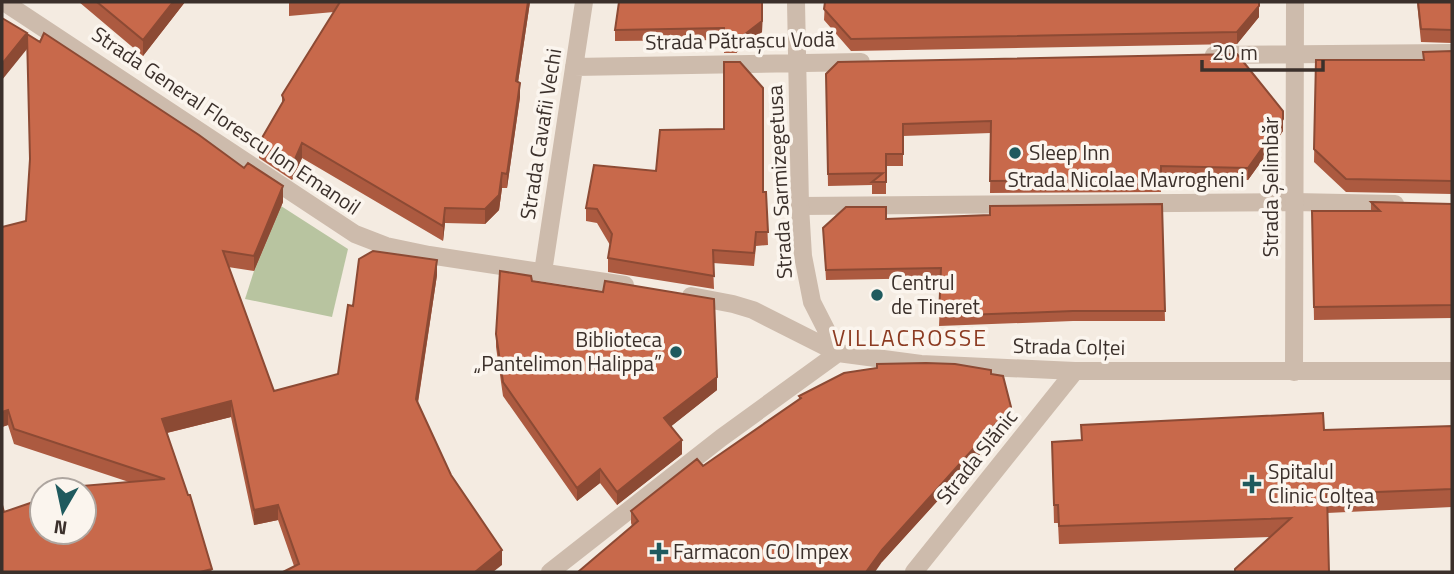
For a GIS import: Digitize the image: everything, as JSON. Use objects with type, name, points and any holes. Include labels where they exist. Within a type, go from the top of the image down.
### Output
[{"type":"street","name":"Strada General Florescu Ion Emanoil","points":[[4,2],[355,234],[408,251],[647,289]]},
{"type":"street","name":"Strada Cavafii Vechi","points":[[543,272],[584,2]]},
{"type":"street","name":"Strada Sarmizegetusa","points":[[796,2],[803,256],[809,292],[838,353]]},
{"type":"street","name":"Strada Șelimbăr","points":[[1294,372],[1295,2]]},
{"type":"street","points":[[1198,55],[1452,53]]},
{"type":"street","name":"Strada Pătrașcu Vodă","points":[[573,67],[880,62]]},
{"type":"street","name":"Strada Nicolae Mavrogheni","points":[[800,206],[1294,202],[1413,204]]},
{"type":"street","points":[[550,572],[721,438],[838,353],[753,310],[673,293]]},
{"type":"street","name":"Strada Colței","points":[[838,353],[921,364],[1076,371],[1452,372]]},
{"type":"street","name":"Strada Slănic","points":[[914,572],[1076,371]]},
{"type":"green space","points":[[281,206],[348,249],[332,317],[245,299]]},
{"type":"building","points":[[97,2],[173,2],[143,40]]},
{"type":"building","points":[[340,2],[528,2],[516,81],[520,83],[507,174],[502,173],[499,195],[485,209],[445,208],[443,226],[302,143],[292,166],[259,143],[284,100],[282,95]]},
{"type":"building","points":[[619,2],[762,2],[762,21],[736,41],[724,42],[724,28],[615,30]]},
{"type":"building","points":[[825,2],[1259,2],[1259,6],[1237,32],[851,39],[824,9]]},
{"type":"building","points":[[1418,2],[1452,2],[1452,30],[1421,29]]},
{"type":"building","points":[[2,18],[27,33],[2,64]]},
{"type":"building","points":[[44,33],[199,135],[244,168],[248,163],[283,186],[254,256],[223,251],[274,391],[338,374],[348,305],[353,306],[359,259],[373,251],[437,260],[416,399],[451,475],[502,550],[475,572],[283,572],[299,564],[278,505],[254,510],[231,401],[162,419],[190,495],[212,569],[200,572],[2,572],[2,505],[4,512],[28,504],[28,546],[98,546],[98,485],[165,479],[14,429],[8,410],[2,412],[2,227],[26,221],[30,159],[27,34],[40,42]]},
{"type":"building","points":[[1452,51],[1452,181],[1346,179],[1314,149],[1316,60],[1424,60],[1423,52]]},
{"type":"building","points":[[1237,54],[1283,111],[1283,119],[1248,168],[1161,166],[1161,180],[990,181],[991,121],[903,124],[903,154],[886,154],[886,182],[872,182],[883,173],[828,174],[826,74],[838,62]]},
{"type":"building","points":[[724,62],[740,62],[763,88],[763,192],[766,192],[768,232],[756,232],[754,253],[713,250],[714,276],[608,258],[612,234],[597,209],[586,208],[594,165],[656,171],[660,130],[724,129]]},
{"type":"building","points":[[1371,202],[1452,204],[1452,305],[1314,307],[1312,211],[1380,211]]},
{"type":"building","points":[[1162,204],[1165,311],[939,316],[941,268],[826,270],[823,228],[846,207],[886,207],[886,219],[990,215],[990,206]]},
{"type":"building","points":[[500,271],[531,276],[532,281],[603,292],[605,281],[714,299],[717,377],[664,418],[682,440],[617,492],[600,469],[577,488],[503,382],[496,334]]},
{"type":"building","points":[[877,364],[955,364],[991,370],[991,374],[1003,376],[1011,407],[882,550],[866,572],[578,572],[638,521],[631,511],[697,459],[703,466],[801,398],[799,396],[844,373],[877,368]]},
{"type":"building","name":"Spitalul Clinic Colțea","points":[[1323,413],[1324,430],[1452,426],[1452,489],[1327,494],[1329,572],[1235,572],[1235,569],[1291,518],[1059,526],[1058,505],[1054,505],[1052,442],[1082,440],[1081,425]]},
{"type":"place","name":"Sleep Inn","points":[[1015,153]]},
{"type":"place","name":"Centrul de Tineret","points":[[877,295]]},
{"type":"place","name":"Biblioteca „Pantelimon Halippa”","points":[[676,352]]},
{"type":"place","name":"Spitalul Clinic Colțea","points":[[1252,484]]},
{"type":"place","name":"Farmacon CO Impex","points":[[659,552]]},
{"type":"district","name":"VILLACROSSE","points":[[910,338]]}]
